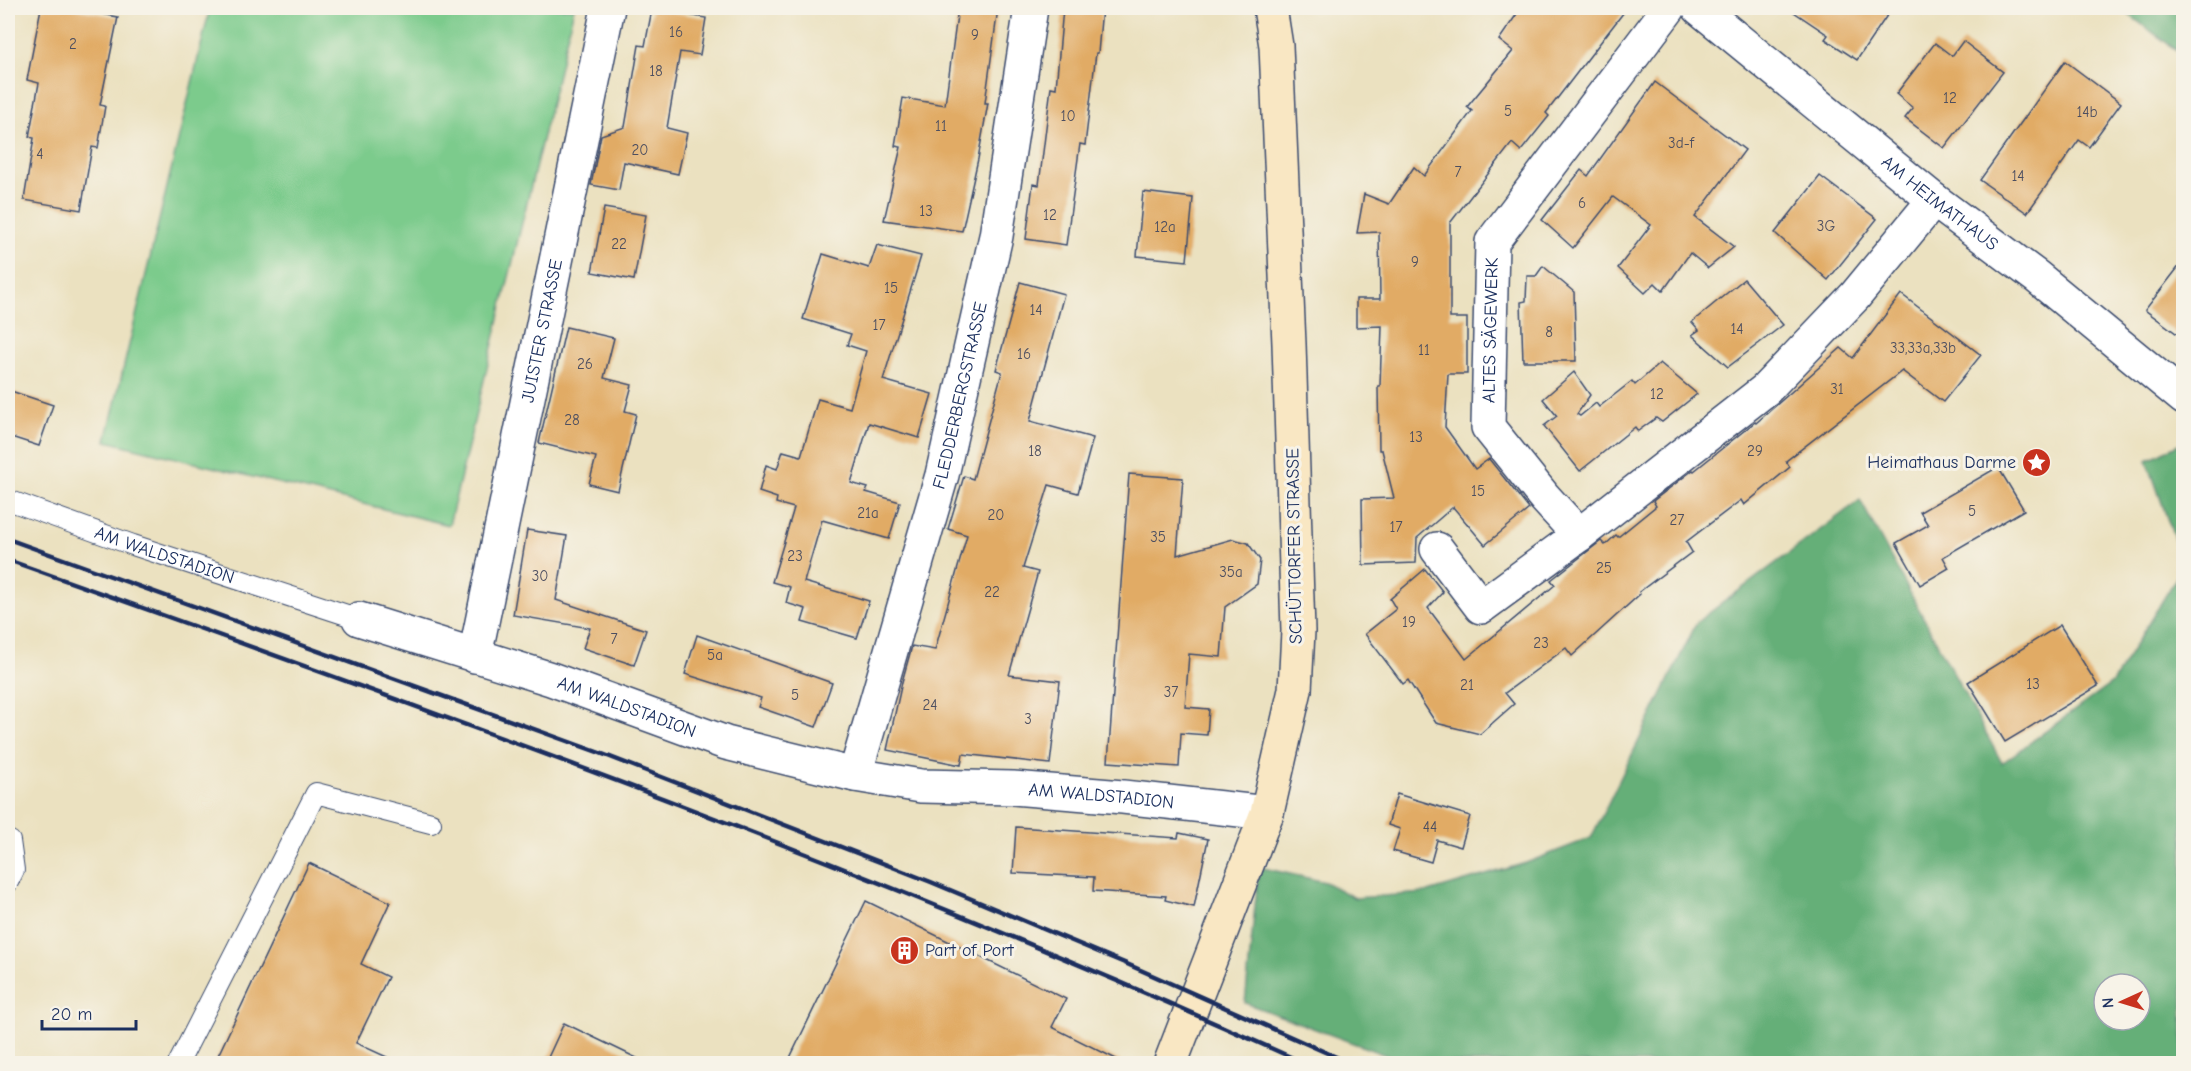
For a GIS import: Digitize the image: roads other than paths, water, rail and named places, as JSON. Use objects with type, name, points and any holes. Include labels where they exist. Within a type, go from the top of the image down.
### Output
[{"type":"main road","name":"SCHÜTTORFER STRASSE","points":[[1170,1064],[1267,813],[1295,690],[1298,631],[1276,46],[1270,8]]},
{"type":"street","name":"JUISTER STRASSE","points":[[475,656],[608,8]]},
{"type":"street","name":"FLEDDERBERGSTRASSE","points":[[855,775],[950,441],[996,236],[1031,8]]},
{"type":"street","name":"ALTES SÄGEWERK","points":[[1579,535],[1545,498],[1488,427],[1492,242],[1669,8]]},
{"type":"street","name":"AM HEIMATHAUS","points":[[1699,8],[1934,200],[2037,277],[2184,398]]},
{"type":"street","points":[[1437,549],[1480,607],[1579,535],[1765,390],[1855,296],[1934,200]]},
{"type":"street","name":"AM WALDSTADION","points":[[359,619],[552,680],[726,743],[855,775],[921,786],[1035,790],[1267,813]]},
{"type":"lane","name":"AM WALDSTADION","points":[[8,500],[133,545],[359,619]]},
{"type":"lane","points":[[178,1064],[316,793],[431,823]]},
{"type":"lane","points":[[8,840],[14,870],[8,882]]},
{"type":"railway","points":[[8,539],[600,753],[931,882],[1127,964],[1352,1064]]},
{"type":"railway","points":[[8,560],[499,737],[825,861],[986,926],[1306,1064]]},
{"type":"place","name":"Heimathaus Darme","points":[[2037,462]]},
{"type":"place","name":"Part of Port","points":[[904,950]]}]
